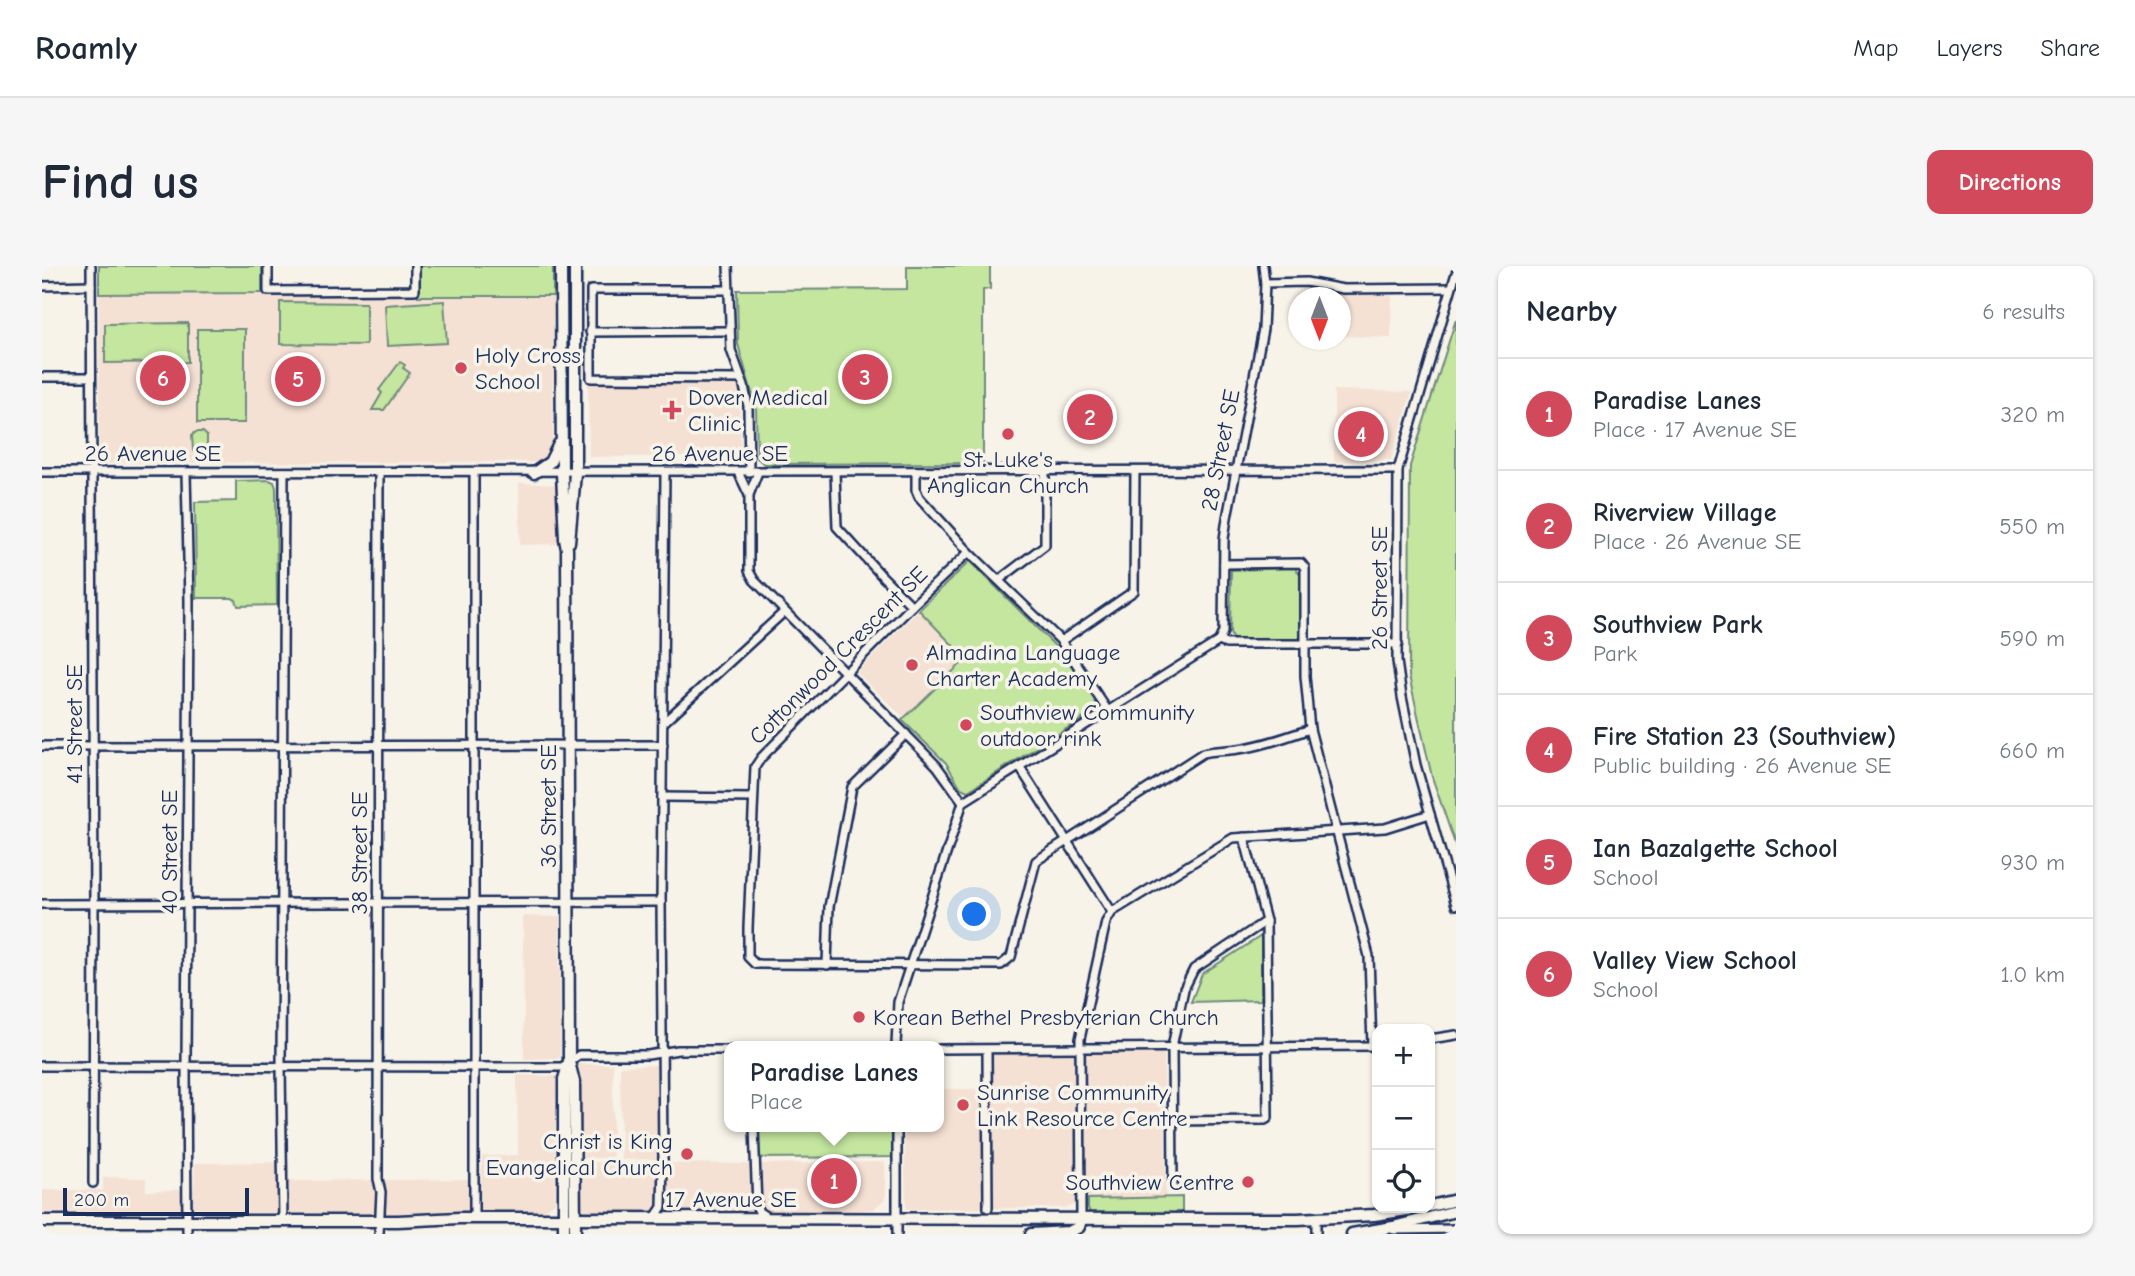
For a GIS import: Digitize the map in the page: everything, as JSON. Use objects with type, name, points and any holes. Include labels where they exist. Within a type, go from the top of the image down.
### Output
[{"type":"main road","name":"36 Street SE","points":[[561,266],[562,473],[567,549],[569,1062],[564,1079],[570,1219],[575,1234]]},
{"type":"main road","name":"36 Street SE","points":[[567,549],[575,473],[575,266]]},
{"type":"main road","points":[[534,473],[551,461],[562,437]]},
{"type":"main road","points":[[1444,1202],[1456,1193]]},
{"type":"main road","points":[[1435,1205],[1456,1200]]},
{"type":"main road","points":[[1352,1234],[1456,1211]]},
{"type":"main road","name":"17 Avenue SE","points":[[42,1221],[187,1226],[283,1221],[474,1218],[1316,1219],[1387,1213]]},
{"type":"main road","name":"36 Street SE","points":[[564,1234],[570,1219]]},
{"type":"main road","points":[[1031,1234],[1069,1232],[1079,1227],[1081,1220]]},
{"type":"street","name":"41 Street SE","points":[[91,266],[93,1183]]},
{"type":"street","points":[[268,266],[268,291],[415,290],[415,266]]},
{"type":"street","points":[[729,266],[729,331],[734,362],[748,406],[753,472],[749,495],[749,571],[784,612],[937,765],[963,802]]},
{"type":"street","name":"28 Street SE","points":[[1219,641],[1223,632],[1224,539],[1262,329],[1265,283],[1263,266]]},
{"type":"street","name":"26 Street SE","points":[[1456,273],[1398,470],[1398,678],[1416,765],[1456,905]]},
{"type":"street","points":[[1265,283],[1306,282],[1343,289],[1451,288]]},
{"type":"street","points":[[42,286],[91,285]]},
{"type":"street","points":[[729,290],[591,290],[591,378],[741,379]]},
{"type":"street","points":[[590,332],[729,331]]},
{"type":"street","points":[[42,377],[91,377]]},
{"type":"street","name":"26 Avenue SE","points":[[42,472],[1398,470]]},
{"type":"street","points":[[916,471],[916,490],[919,497],[969,552],[1061,642],[1108,711]]},
{"type":"street","points":[[1061,642],[1134,591],[1135,471]]},
{"type":"street","points":[[283,1221],[281,1066],[284,472]]},
{"type":"street","name":"38 Street SE","points":[[379,472],[379,1234]]},
{"type":"street","points":[[654,1219],[662,1208],[661,902],[665,472]]},
{"type":"street","points":[[738,472],[749,495]]},
{"type":"street","points":[[835,472],[837,527],[912,606]]},
{"type":"street","points":[[999,580],[1045,545],[1045,472]]},
{"type":"street","name":"40 Street SE","points":[[186,473],[189,601],[187,1226]]},
{"type":"street","points":[[474,473],[474,1218]]},
{"type":"street","name":"Cottonwood Crescent SE","points":[[969,552],[845,672],[755,767],[748,957],[755,964],[1000,965],[1011,957],[1036,861],[1203,753],[1267,743],[1310,729]]},
{"type":"street","points":[[1224,564],[1301,563],[1305,568],[1305,677],[1310,729],[1369,956],[1374,1024]]},
{"type":"street","points":[[663,723],[784,612]]},
{"type":"street","points":[[896,1041],[898,1002],[963,802],[1219,641],[1226,644],[1398,644]]},
{"type":"street","points":[[827,965],[829,907],[852,787],[906,734]]},
{"type":"street","points":[[42,746],[663,745]]},
{"type":"street","points":[[1019,766],[1112,912]]},
{"type":"street","points":[[662,797],[754,799]]},
{"type":"street","points":[[1081,1220],[1080,1039],[1106,922],[1112,912],[1233,838],[1385,828],[1430,814]]},
{"type":"street","points":[[1172,1121],[1265,1121],[1268,1118],[1266,921],[1244,837]]},
{"type":"street","points":[[42,904],[661,902]]},
{"type":"street","points":[[1173,1186],[1172,1047],[1184,989],[1194,969],[1266,921]]},
{"type":"street","points":[[1435,1038],[1456,1035]]},
{"type":"street","points":[[944,1049],[1372,1046]]},
{"type":"street","points":[[42,1066],[562,1067],[579,1055],[648,1055],[678,1050],[724,1050]]},
{"type":"street","points":[[987,1050],[988,1208]]},
{"type":"street","points":[[754,1132],[757,1207],[767,1218]]},
{"type":"street","points":[[897,1132],[897,1234]]},
{"type":"street","points":[[1316,1219],[1316,1234]]},
{"type":"street","points":[[1383,1229],[1456,1229]]},
{"type":"shaded area","points":[[262,293],[262,296],[553,296],[553,441],[549,458],[542,462],[99,463],[99,294]]},
{"type":"shaded area","points":[[1351,294],[1392,296],[1391,338],[1351,336]]},
{"type":"shaded area","points":[[737,383],[741,457],[589,457],[588,384]]},
{"type":"shaded area","points":[[1334,390],[1412,392],[1391,460],[1334,462]]},
{"type":"shaded area","points":[[519,483],[558,485],[561,544],[520,545]]},
{"type":"shaded area","name":"Almadina Language Charter Academy","points":[[919,610],[966,658],[904,718],[858,671]]},
{"type":"shaded area","points":[[523,916],[560,917],[560,1058],[524,1059]]},
{"type":"shaded area","points":[[1164,1047],[1166,1198],[1082,1198],[1081,1203],[1064,1208],[906,1209],[904,1132],[944,1132],[944,1089],[987,1089],[987,1050]]},
{"type":"shaded area","points":[[579,1064],[613,1064],[613,1158],[579,1158]]},
{"type":"shaded area","points":[[656,1065],[657,1159],[621,1160],[620,1066]]},
{"type":"shaded area","points":[[517,1075],[556,1076],[555,1203],[545,1210],[389,1213],[42,1212],[42,1190],[103,1190],[103,1177],[146,1178],[146,1191],[194,1189],[195,1163],[289,1162],[289,1181],[481,1179],[482,1156],[518,1155]]},
{"type":"shaded area","points":[[584,1162],[885,1162],[886,1195],[874,1209],[846,1212],[581,1216]]},
{"type":"green space","points":[[99,266],[262,266],[262,293],[99,294]]},
{"type":"green space","points":[[418,266],[553,266],[553,296],[418,296]]},
{"type":"green space","points":[[907,266],[990,266],[990,289],[983,290],[983,463],[764,464],[757,458],[756,407],[738,344],[737,290],[907,289]]},
{"type":"green space","points":[[444,301],[447,343],[387,346],[385,305]]},
{"type":"green space","points":[[280,302],[366,303],[366,345],[280,344]]},
{"type":"green space","points":[[1456,319],[1456,847],[1432,777],[1409,676],[1410,466]]},
{"type":"green space","points":[[188,323],[188,362],[105,363],[105,324]]},
{"type":"green space","points":[[197,329],[245,329],[245,423],[197,423]]},
{"type":"green space","points":[[400,362],[410,373],[384,410],[372,410],[382,393],[379,390]]},
{"type":"green space","points":[[203,432],[207,436],[207,450],[193,451],[192,435]]},
{"type":"green space","points":[[236,481],[274,482],[276,488],[277,605],[238,606],[232,598],[196,598],[195,502],[236,501]]},
{"type":"green space","points":[[970,561],[1072,663],[1099,705],[1096,710],[968,791],[961,788],[946,763],[902,720],[966,659],[919,610]]},
{"type":"green space","points":[[1295,568],[1300,575],[1300,638],[1232,638],[1231,570]]},
{"type":"green space","points":[[1261,936],[1261,1000],[1191,1002],[1202,974]]},
{"type":"green space","points":[[754,1132],[897,1132],[897,1157],[754,1158]]},
{"type":"green space","points":[[1182,1197],[1182,1217],[1091,1215],[1088,1208],[1088,1199]]},
{"type":"place","name":"Holy Cross School","points":[[461,368]]},
{"type":"place","name":"Southview Park","points":[[865,377]]},
{"type":"place","name":"Valley View School","points":[[163,378]]},
{"type":"place","name":"Ian Bazalgette School","points":[[298,379]]},
{"type":"place","name":"Dover Medical Clinic","points":[[672,410]]},
{"type":"place","name":"Riverview Village","points":[[1090,417]]},
{"type":"place","name":"St. Luke's Anglican Church","points":[[1008,434]]},
{"type":"place","name":"Fire Station 23 (Southview)","points":[[1361,434]]},
{"type":"place","name":"Almadina Language Charter Academy","points":[[912,665]]},
{"type":"place","name":"Southview Community outdoor rink","points":[[966,725]]},
{"type":"place","name":"Korean Bethel Presbyterian Church","points":[[859,1017]]},
{"type":"place","name":"Sunrise Community Link Resource Centre","points":[[963,1105]]},
{"type":"place","name":"Christ is King Evangelical Church","points":[[687,1154]]},
{"type":"place","name":"Paradise Lanes","points":[[834,1181]]},
{"type":"place","name":"Southview Centre","points":[[1248,1182]]}]
